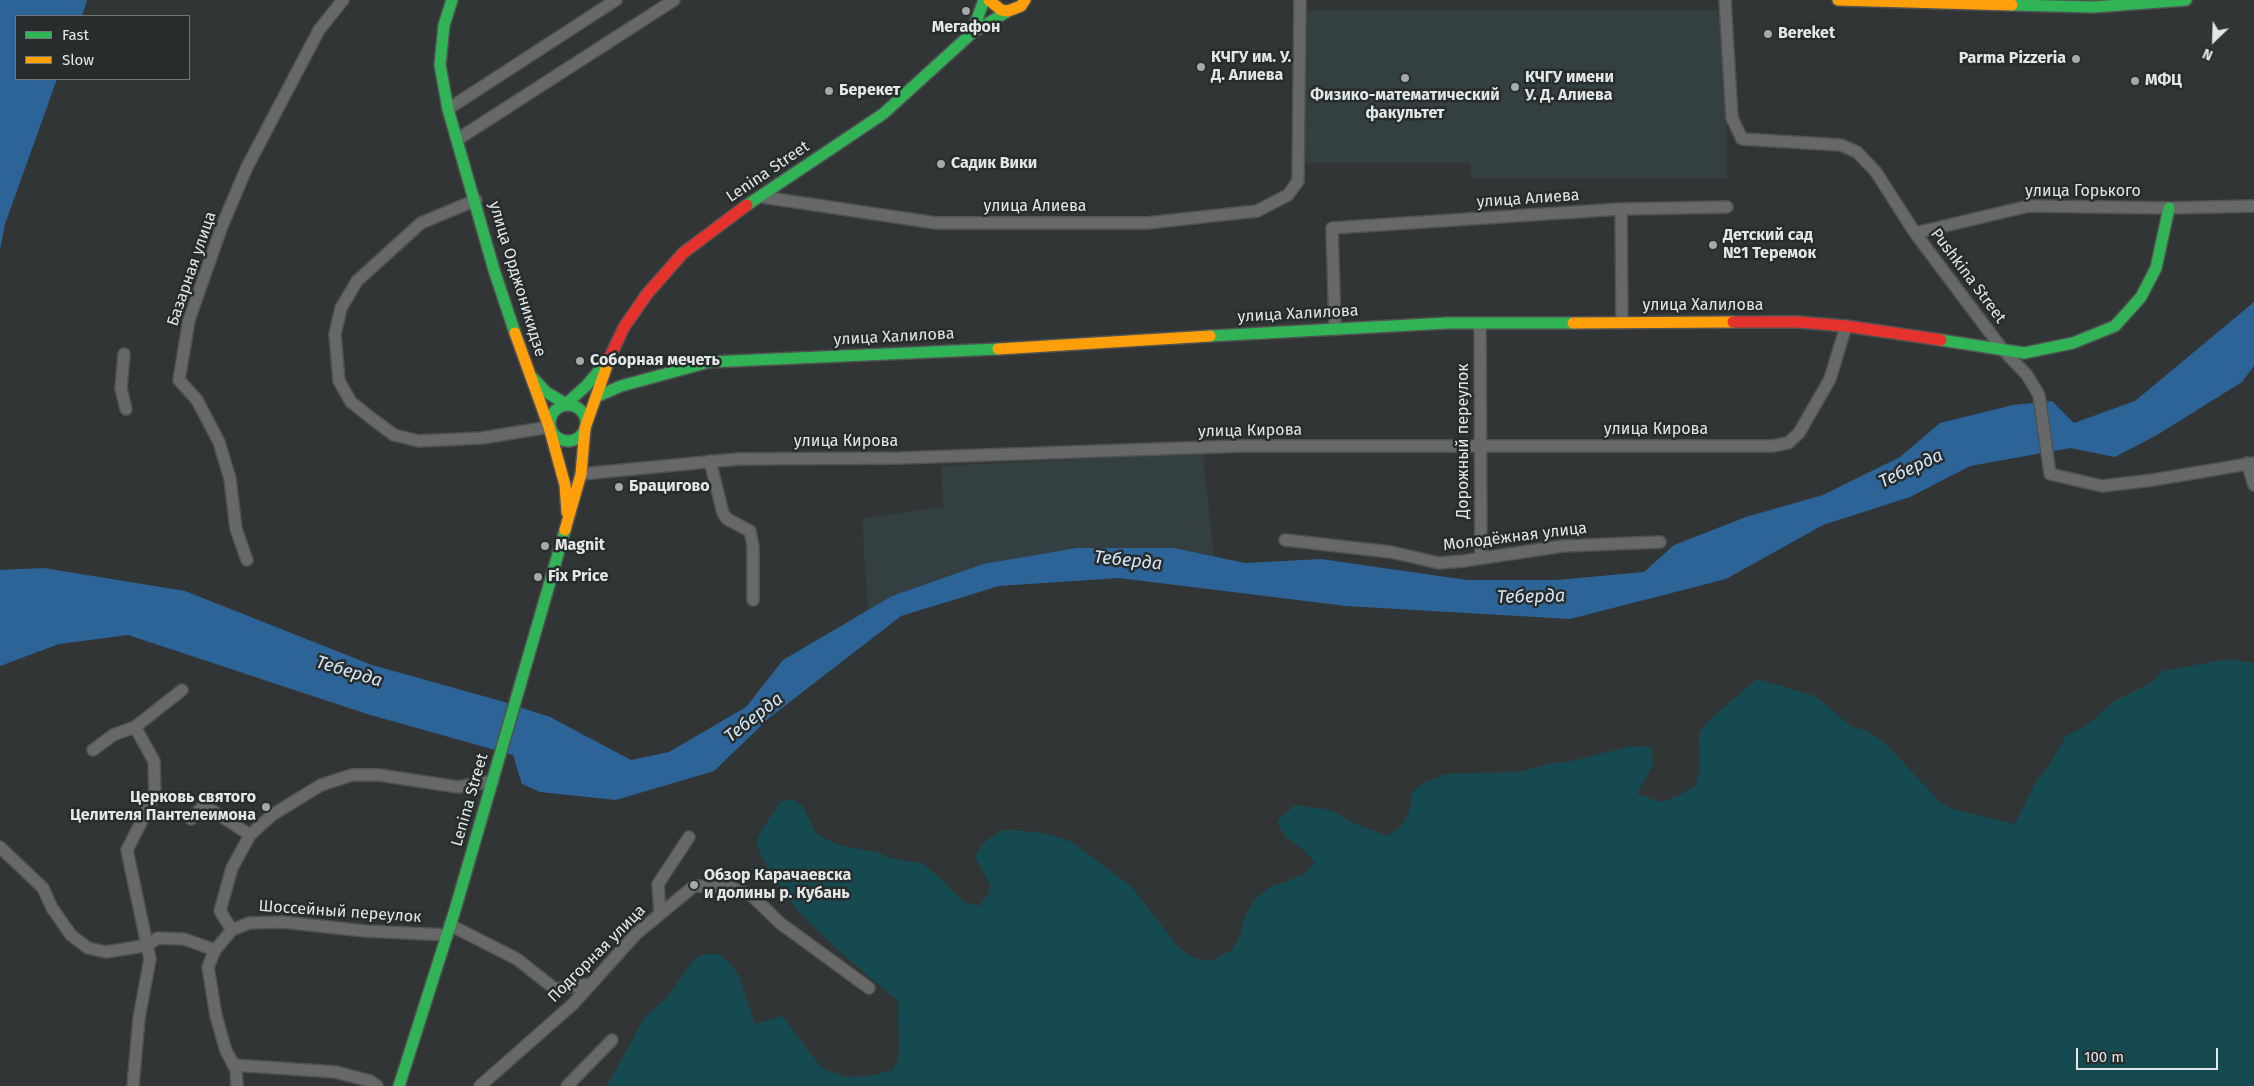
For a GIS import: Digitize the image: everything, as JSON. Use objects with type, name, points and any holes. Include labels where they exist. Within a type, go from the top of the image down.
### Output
[{"type":"street","name":"Базарная улица","points":[[247,560],[236,529],[230,479],[219,442],[197,400],[179,380],[188,320],[222,226],[247,167],[319,30],[343,0]]},
{"type":"street","name":"улица Орджоникидзе","points":[[452,0],[444,26],[441,69],[448,109],[476,200],[494,270],[528,373],[549,427]]},
{"type":"street","points":[[448,109],[616,0]]},
{"type":"street","points":[[458,139],[674,0]]},
{"type":"street","name":"Lenina Street","points":[[972,33],[984,0]]},
{"type":"street","points":[[988,0],[1001,10],[1008,11]]},
{"type":"street","points":[[1023,3],[1038,0]]},
{"type":"street","name":"улица Алиева","points":[[762,196],[936,223],[1147,223],[1258,211],[1288,195],[1298,181],[1300,0]]},
{"type":"street","name":"Pushkina Street","points":[[1725,0],[1732,118],[1742,139],[1841,145],[1857,152],[1876,172],[1915,233],[2003,350],[2027,375],[2039,395],[2050,474],[2102,486],[2153,480],[2250,463]]},
{"type":"street","points":[[1838,0],[2094,6],[2186,0]]},
{"type":"street","name":"Lenina Street","points":[[399,1086],[449,930],[568,521],[581,474],[585,428],[598,396],[608,360],[624,327],[638,307],[683,253],[725,220],[882,114],[972,33],[1023,3]]},
{"type":"street","points":[[476,200],[421,223],[356,281],[341,308],[335,334],[339,380],[351,402],[394,436],[419,442],[482,438],[549,427]]},
{"type":"street","name":"улица Горького","points":[[1915,233],[2030,206],[2169,208],[2254,206]]},
{"type":"street","name":"улица Алиева","points":[[1335,328],[1332,228],[1621,209],[1726,207]]},
{"type":"street","name":"улица Халилова","points":[[598,396],[621,386],[709,362],[1024,348],[1335,328],[1447,323],[1798,322],[1846,326],[2024,353],[2073,343],[2115,326],[2141,297],[2156,268],[2169,208]]},
{"type":"street","points":[[1621,209],[1622,323]]},
{"type":"street","name":"Дорожный переулок","points":[[1480,324],[1481,557]]},
{"type":"street","name":"улица Кирова","points":[[581,474],[738,459],[1047,454],[1242,446],[1772,446],[1788,443],[1799,433],[1830,380],[1846,326]]},
{"type":"street","points":[[124,354],[121,388],[126,409]]},
{"type":"street","name":"Lenina Street","points":[[566,404],[587,385],[608,360]]},
{"type":"street","points":[[528,373],[546,392],[582,411],[586,420],[581,436],[565,441],[555,436],[549,427],[551,414],[558,407],[566,404]]},
{"type":"street","name":"Lenina Street","points":[[549,427],[565,485],[568,521]]},
{"type":"street","points":[[710,461],[726,519],[750,531],[753,546],[753,600]]},
{"type":"street","points":[[2250,463],[2254,485]]},
{"type":"street","name":"Молодёжная улица","points":[[1285,540],[1391,552],[1439,563],[1563,546],[1660,542]]},
{"type":"street","points":[[93,750],[113,735],[135,726],[182,690]]},
{"type":"street","points":[[133,1086],[139,1018],[150,959],[127,850],[155,795],[154,761],[135,726]]},
{"type":"street","points":[[237,1086],[236,1069],[226,1051],[216,1016],[208,967],[215,950],[232,930],[220,911],[232,868],[250,835],[272,816],[320,785],[352,775],[379,775],[458,786],[493,781]]},
{"type":"street","points":[[191,819],[204,805],[250,835]]},
{"type":"street","points":[[660,914],[658,884],[689,837]]},
{"type":"street","points":[[0,848],[43,888],[52,908],[71,935],[88,948],[106,952],[146,945],[158,938],[184,939],[215,950]]},
{"type":"street","name":"Подгорная улица","points":[[480,1086],[573,1004],[636,934],[694,886],[730,887],[750,894],[780,923],[869,988]]},
{"type":"street","name":"Шоссейный переулок","points":[[232,930],[249,923],[282,922],[364,931],[449,930],[517,959],[555,989],[591,984]]},
{"type":"street","points":[[567,1086],[612,1040]]},
{"type":"street","points":[[233,1065],[336,1072],[370,1081],[377,1086]]},
{"type":"shaded area","name":"КЧГУ имени У. Д. Алиева","points":[[1304,10],[1726,10],[1727,178],[1471,178],[1470,163],[1304,163]]},
{"type":"shaded area","points":[[1203,453],[1214,556],[1174,548],[983,564],[892,596],[868,610],[862,518],[943,507],[941,466]]},
{"type":"shaded area","points":[[2228,659],[2254,663],[2254,1086],[607,1086],[644,1018],[668,996],[694,959],[704,954],[718,954],[729,962],[738,974],[755,1024],[782,1016],[822,1068],[845,1077],[870,1076],[893,1070],[898,1059],[899,1048],[898,1001],[841,953],[797,910],[768,869],[760,853],[756,842],[780,802],[792,799],[803,806],[816,833],[828,840],[839,845],[880,853],[894,859],[921,863],[935,873],[965,903],[979,906],[987,896],[991,886],[975,857],[982,845],[991,837],[1003,830],[1016,830],[1048,834],[1072,842],[1131,886],[1179,948],[1193,958],[1211,961],[1232,950],[1241,933],[1245,916],[1255,899],[1269,888],[1304,874],[1315,863],[1303,849],[1285,837],[1277,821],[1295,805],[1331,810],[1351,822],[1387,836],[1403,824],[1410,809],[1412,792],[1424,783],[1445,774],[1518,772],[1631,746],[1651,747],[1653,765],[1637,794],[1661,802],[1680,795],[1695,786],[1700,770],[1699,733],[1708,721],[1757,679],[1815,696],[1851,726],[1867,731],[1885,743],[1941,803],[1956,810],[2015,824],[2036,781],[2048,767],[2066,736],[2087,725],[2113,702],[2151,683],[2162,671]]},
{"type":"water","points":[[0,0],[87,0],[82,15],[15,15],[15,80],[57,80],[5,224],[0,250]]},
{"type":"water","name":"Теберда","points":[[2254,302],[2254,366],[2242,382],[2157,435],[2115,457],[2070,448],[1970,466],[1910,497],[1823,525],[1726,579],[1570,619],[1346,606],[1119,578],[999,586],[901,616],[769,718],[714,771],[616,800],[540,792],[522,784],[513,755],[367,714],[128,635],[59,644],[0,666],[0,570],[44,568],[185,591],[372,665],[501,701],[550,717],[631,760],[669,752],[746,707],[783,660],[892,596],[983,564],[1077,548],[1174,548],[1245,563],[1321,559],[1467,580],[1557,580],[1644,572],[1674,545],[1746,517],[1823,495],[1900,457],[1940,423],[2013,405],[2052,401],[2074,423],[2135,401]]},
{"type":"traffic: fast","points":[[452,0],[444,25],[440,65],[448,109],[494,270],[515,333]]},
{"type":"traffic: fast","points":[[972,33],[984,0]]},
{"type":"traffic: fast","points":[[2012,5],[2094,7],[2186,0]]},
{"type":"traffic: fast","points":[[747,205],[883,114],[972,33],[1008,11]]},
{"type":"traffic: fast","points":[[1941,340],[2024,353],[2073,343],[2115,326],[2141,297],[2156,268],[2169,208]]},
{"type":"traffic: fast","points":[[1210,336],[1447,323],[1573,323]]},
{"type":"traffic: fast","points":[[598,396],[621,386],[709,362],[998,349]]},
{"type":"traffic: fast","points":[[533,378],[546,392],[566,404],[587,385],[603,366]]},
{"type":"traffic: fast","points":[[568,405],[575,406],[581,410],[585,416],[586,423],[585,430],[581,436],[575,440],[568,441],[561,440],[555,436],[551,430],[550,423],[551,416],[555,410],[561,406],[568,405]]},
{"type":"traffic: fast","points":[[399,1086],[455,910],[565,530]]},
{"type":"traffic: slow","points":[[989,0],[1001,10],[1008,11],[1021,6],[1025,0]]},
{"type":"traffic: slow","points":[[1838,0],[2012,5]]},
{"type":"traffic: slow","points":[[1573,323],[1733,322]]},
{"type":"traffic: slow","points":[[515,333],[549,427],[565,485],[567,512]]},
{"type":"traffic: slow","points":[[998,349],[1210,336]]},
{"type":"traffic: slow","points":[[565,530],[581,474],[585,428],[610,357]]},
{"type":"traffic: jam","points":[[610,357],[624,327],[647,294],[683,253],[747,205]]},
{"type":"traffic: jam","points":[[1733,322],[1798,322],[1846,326],[1941,340]]},
{"type":"place","name":"Мегафон","points":[[966,11]]},
{"type":"place","name":"Bereket","points":[[1768,34]]},
{"type":"place","name":"Parma Pizzeria","points":[[2076,59]]},
{"type":"place","name":"КЧГУ им. У. Д. Алиева","points":[[1201,67]]},
{"type":"place","name":"Физико-математический факультет","points":[[1405,78]]},
{"type":"place","name":"МФЦ","points":[[2135,81]]},
{"type":"place","name":"КЧГУ имени У. Д. Алиева","points":[[1515,87]]},
{"type":"place","name":"Берекет","points":[[829,91]]},
{"type":"place","name":"Садик Вики","points":[[941,164]]},
{"type":"place","name":"Детский сад №1 Теремок","points":[[1713,245]]},
{"type":"place","name":"Соборная мечеть","points":[[580,361]]},
{"type":"place","name":"Брацигово","points":[[619,487]]},
{"type":"place","name":"Magnit","points":[[545,546]]},
{"type":"place","name":"Fix Price","points":[[538,577]]},
{"type":"place","name":"Церковь святого Целителя Пантелеимона","points":[[266,807]]},
{"type":"place","name":"Обзор Карачаевска и долины р. Кубань","points":[[694,885]]}]
